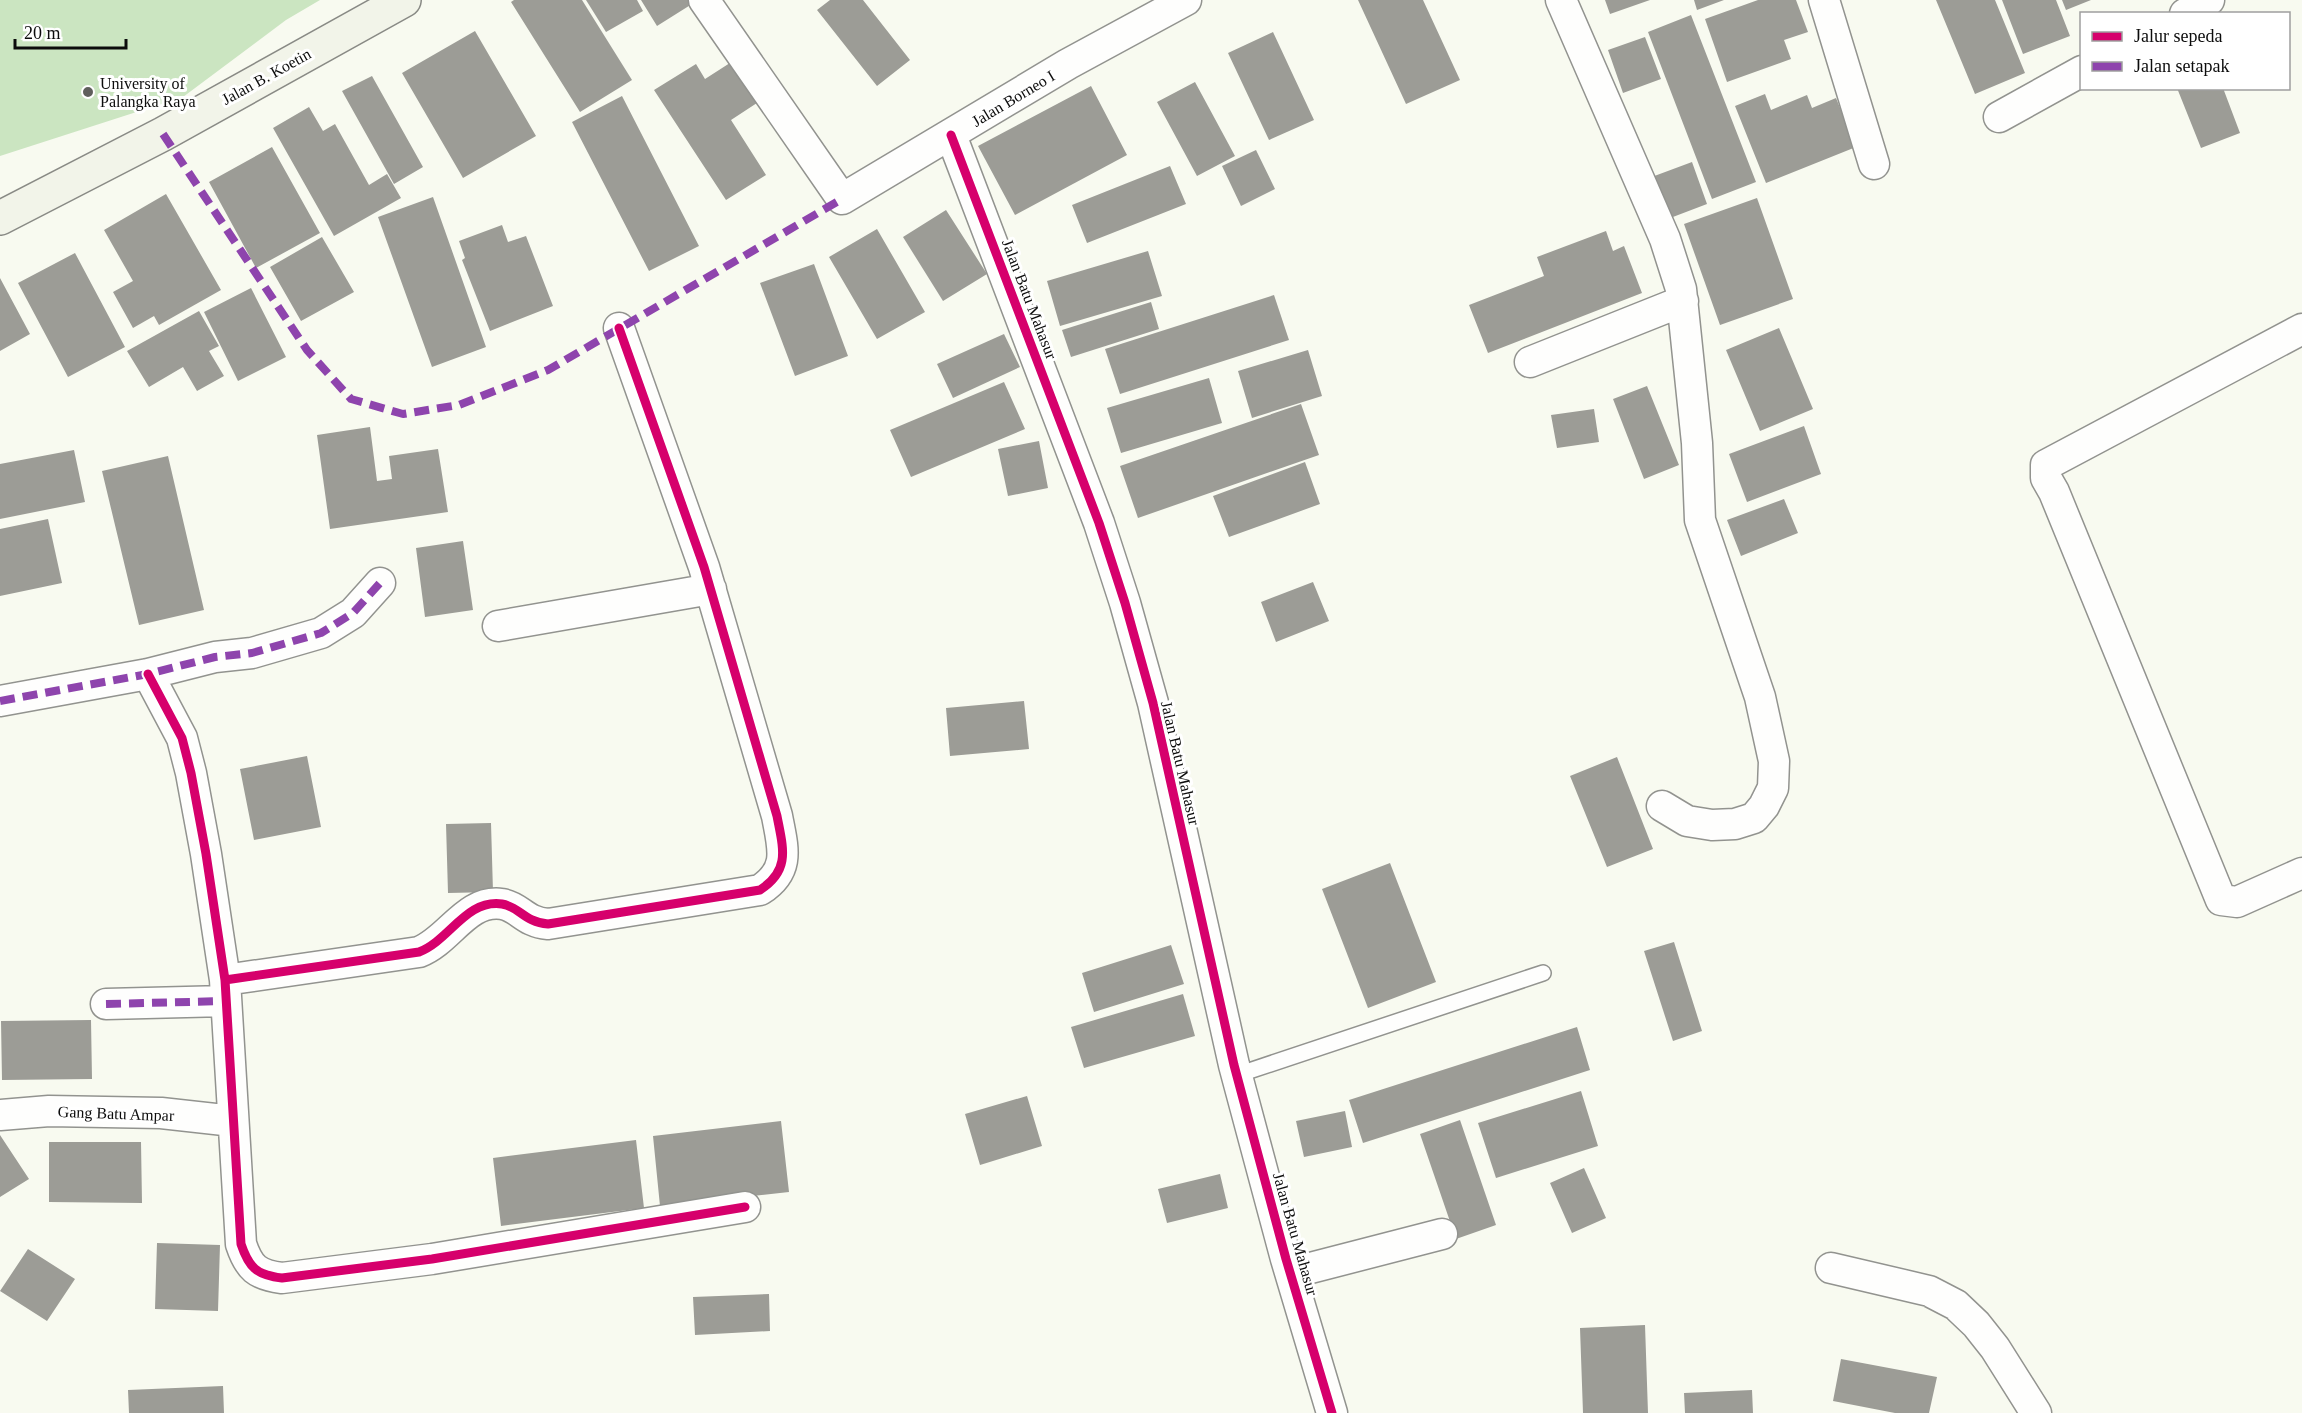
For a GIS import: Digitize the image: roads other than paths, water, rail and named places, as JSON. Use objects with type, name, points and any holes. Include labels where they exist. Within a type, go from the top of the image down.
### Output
[{"type":"street","name":"Jalan B. Koetin","points":[[2,211],[163,134],[404,0]]},
{"type":"street","name":"Jalan Borneo I","points":[[704,0],[842,199],[1068,64],[1186,0]]},
{"type":"street","points":[[1562,0],[1665,239],[1683,301],[1697,443],[1700,520],[1760,697],[1774,761],[1773,788],[1755,818],[1735,824],[1712,825],[1687,821],[1662,806]]},
{"type":"street","points":[[1824,0],[1874,164]]},
{"type":"street","points":[[2188,12],[2209,0]]},
{"type":"street","points":[[1999,117],[2080,72]]},
{"type":"street","name":"Jalan Batu Mahasur","points":[[951,135],[1099,523],[1125,603],[1153,703],[1237,1075],[1290,1273],[1332,1413]]},
{"type":"street","points":[[1530,362],[1683,301]]},
{"type":"street","points":[[106,1004],[225,991],[419,952],[437,942],[476,908],[490,903],[513,907],[535,923],[548,924],[760,890],[775,880],[781,865],[782,846],[777,816],[711,589],[619,328]]},
{"type":"street","points":[[2302,329],[2046,465],[2046,478],[2054,492],[2221,900],[2237,902],[2302,873]]},
{"type":"street","points":[[0,701],[148,674],[214,657],[252,653],[321,633],[352,613],[380,583]]},
{"type":"street","points":[[498,626],[711,589]]},
{"type":"street","points":[[148,674],[182,738],[191,773],[225,991],[241,1244],[247,1261],[267,1276],[282,1278],[432,1259],[745,1208]]},
{"type":"street","name":"Gang Batu Ampar","points":[[0,1115],[49,1111],[161,1113],[233,1121]]},
{"type":"street","points":[[1290,1273],[1443,1234]]},
{"type":"street","points":[[1831,1268],[1929,1291],[1956,1305],[1976,1324],[1995,1348],[2036,1413]]},
{"type":"lane","points":[[1237,1075],[1543,973]]},
{"type":"place","name":"University of Palangka Raya","points":[[88,92]]}]
